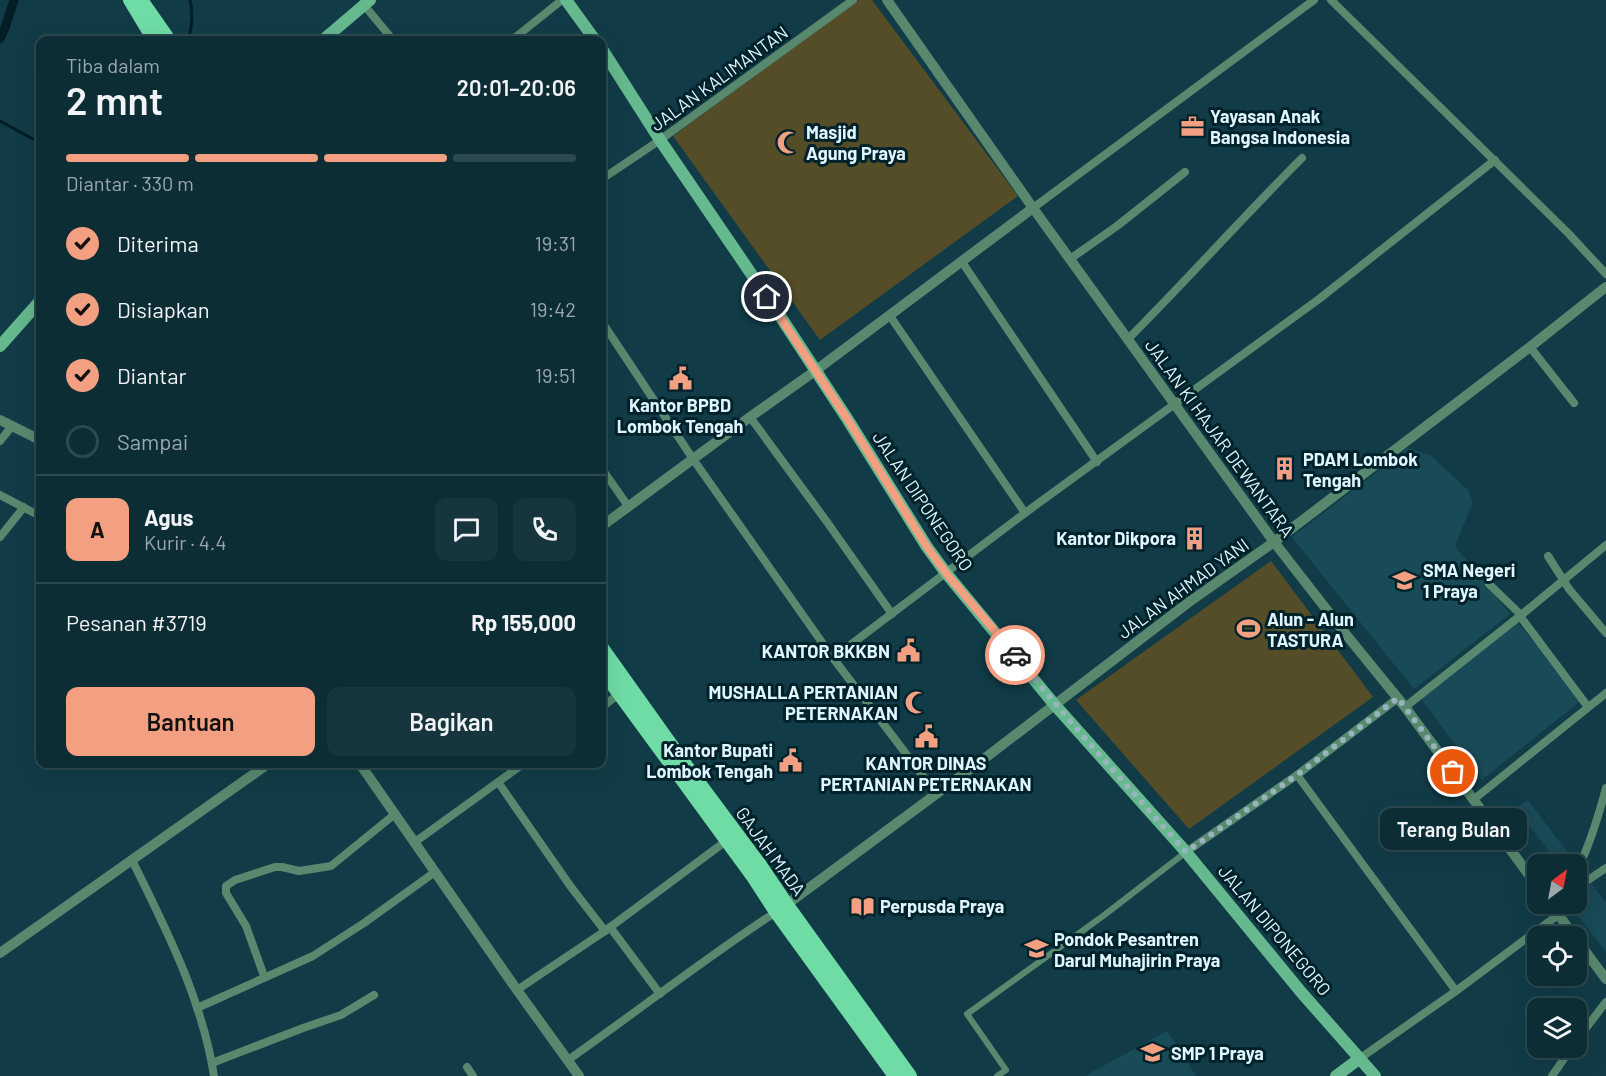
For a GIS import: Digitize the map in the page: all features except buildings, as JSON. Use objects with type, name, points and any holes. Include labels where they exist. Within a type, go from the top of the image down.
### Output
[{"type":"main road","points":[[130,0],[160,36]]},
{"type":"main road","points":[[141,0],[161,36]]},
{"type":"main road","points":[[564,0],[592,36]]},
{"type":"main road","points":[[327,36],[367,2]]},
{"type":"main road","name":"JALAN DIPONEGORO","points":[[606,55],[660,140],[780,316],[927,547],[946,573],[1054,704],[1186,852],[1301,992],[1375,1076]]},
{"type":"main road","points":[[0,346],[36,306]]},
{"type":"main road","name":"GAJAH MADA","points":[[606,654],[726,841],[752,875],[782,908],[910,1076]]},
{"type":"main road","name":"GAJAH MADA","points":[[606,676],[760,865],[782,908],[895,1076]]},
{"type":"main road","points":[[1336,1076],[1359,1059]]},
{"type":"street","points":[[517,36],[564,0]]},
{"type":"street","name":"JALAN KALIMANTAN","points":[[606,176],[660,140],[853,0]]},
{"type":"street","name":"JALAN KI HAJAR DEWANTARA","points":[[887,0],[1070,260],[1274,542],[1401,703],[1527,872]]},
{"type":"street","points":[[606,523],[890,316],[1314,0]]},
{"type":"street","points":[[1331,0],[1495,160],[1606,274]]},
{"type":"street","points":[[367,2],[390,36]]},
{"type":"street","points":[[1128,339],[1302,158]]},
{"type":"street","points":[[833,658],[1025,513],[1319,299],[1495,160]]},
{"type":"street","points":[[1070,260],[1185,172]]},
{"type":"street","points":[[962,262],[1097,462]]},
{"type":"street","name":"JALAN AHMAD YANI","points":[[782,908],[1189,602],[1274,542],[1606,287]]},
{"type":"street","points":[[890,316],[1025,513]]},
{"type":"street","points":[[606,328],[693,459],[833,658],[936,793]]},
{"type":"street","points":[[1530,347],[1574,403]]},
{"type":"street","points":[[750,417],[892,614]]},
{"type":"street","points":[[0,420],[36,438]]},
{"type":"street","points":[[0,441],[12,426]]},
{"type":"street","points":[[606,475],[628,506]]},
{"type":"street","points":[[0,495],[36,514]]},
{"type":"street","points":[[0,537],[24,507]]},
{"type":"street","points":[[997,1076],[1006,1070],[967,1014],[1186,852],[1401,703],[1520,616],[1606,545]]},
{"type":"street","points":[[1548,556],[1562,580],[1606,633]]},
{"type":"street","points":[[1489,584],[1520,616],[1588,707]]},
{"type":"street","points":[[1473,800],[1606,693]]},
{"type":"street","points":[[606,704],[619,694]]},
{"type":"street","points":[[0,953],[262,768]]},
{"type":"street","points":[[363,768],[579,1076]]},
{"type":"street","points":[[415,842],[517,768]]},
{"type":"street","points":[[1297,775],[1456,991]]},
{"type":"street","points":[[498,782],[571,887],[660,994]]},
{"type":"street","points":[[1586,854],[1606,788]]},
{"type":"street","points":[[264,976],[246,926],[225,891],[226,886],[235,880],[274,867],[299,871],[331,866],[395,814]]},
{"type":"street","points":[[517,990],[607,929],[726,841]]},
{"type":"street","points":[[132,860],[183,969],[207,1040],[214,1076]]},
{"type":"street","points":[[1587,882],[1605,871]]},
{"type":"street","points":[[197,1008],[313,956],[435,872]]},
{"type":"street","points":[[568,1060],[782,908]]},
{"type":"street","points":[[1359,1059],[1456,991],[1548,914]]},
{"type":"street","points":[[1587,954],[1606,979]]},
{"type":"street","points":[[212,1063],[341,1015],[374,995]]},
{"type":"street","points":[[1587,1027],[1606,1002]]},
{"type":"street","points":[[1552,1076],[1564,1058]]},
{"type":"street","points":[[467,1067],[474,1076]]},
{"type":"shaded area","points":[[859,0],[872,0],[1018,196],[820,340],[673,136]]},
{"type":"shaded area","name":"SMA Negeri 1 Praya","points":[[1408,448],[1430,455],[1468,490],[1473,502],[1455,546],[1510,614],[1414,689],[1292,537]]},
{"type":"shaded area","name":"Alun - Alun TASTURA","points":[[1271,561],[1373,697],[1189,829],[1076,700]]},
{"type":"shaded area","points":[[1514,619],[1584,698],[1482,780],[1418,695]]},
{"type":"shaded area","points":[[1528,800],[1569,854],[1550,854],[1516,808]]},
{"type":"shaded area","points":[[1587,878],[1606,903],[1606,952],[1577,914],[1587,914]]},
{"type":"shaded area","name":"SMP 1 Praya","points":[[1167,1031],[1196,1076],[1085,1076]]},
{"type":"waterway","points":[[0,39],[14,0]]},
{"type":"waterway","points":[[189,36],[192,20],[190,0]]},
{"type":"waterway","points":[[0,121],[36,139]]},
{"type":"way so far","points":[[1015,655],[1054,704],[1186,852],[1297,775],[1398,698],[1453,772]]},
{"type":"place","name":"Yayasan Anak Bangsa Indonesia","points":[[1192,126]]},
{"type":"place","name":"Masjid Agung Praya","points":[[788,142]]},
{"type":"place","name":"Kantor BPBD Lombok Tengah","points":[[680,379]]},
{"type":"place","name":"PDAM Lombok Tengah","points":[[1285,469]]},
{"type":"place","name":"Kantor Dikpora","points":[[1194,538]]},
{"type":"place","name":"SMA Negeri 1 Praya","points":[[1405,580]]},
{"type":"place","name":"Alun - Alun TASTURA","points":[[1249,629]]},
{"type":"place","name":"KANTOR BKKBN","points":[[908,651]]},
{"type":"place","name":"MUSHALLA PERTANIAN PETERNAKAN","points":[[916,702]]},
{"type":"place","name":"KANTOR DINAS PERTANIAN PETERNAKAN","points":[[926,737]]},
{"type":"place","name":"Kantor Bupati Lombok Tengah","points":[[791,760]]},
{"type":"place","name":"Terang Bulan","points":[[1453,772]]},
{"type":"place","name":"Perpusda Praya","points":[[862,906]]},
{"type":"place","name":"Pondok Pesantren Darul Muhajirin Praya","points":[[1036,949]]},
{"type":"place","name":"SMP 1 Praya","points":[[1153,1053]]},
{"type":"route","points":[[767,297],[848,420],[927,547],[1015,655]]}]
